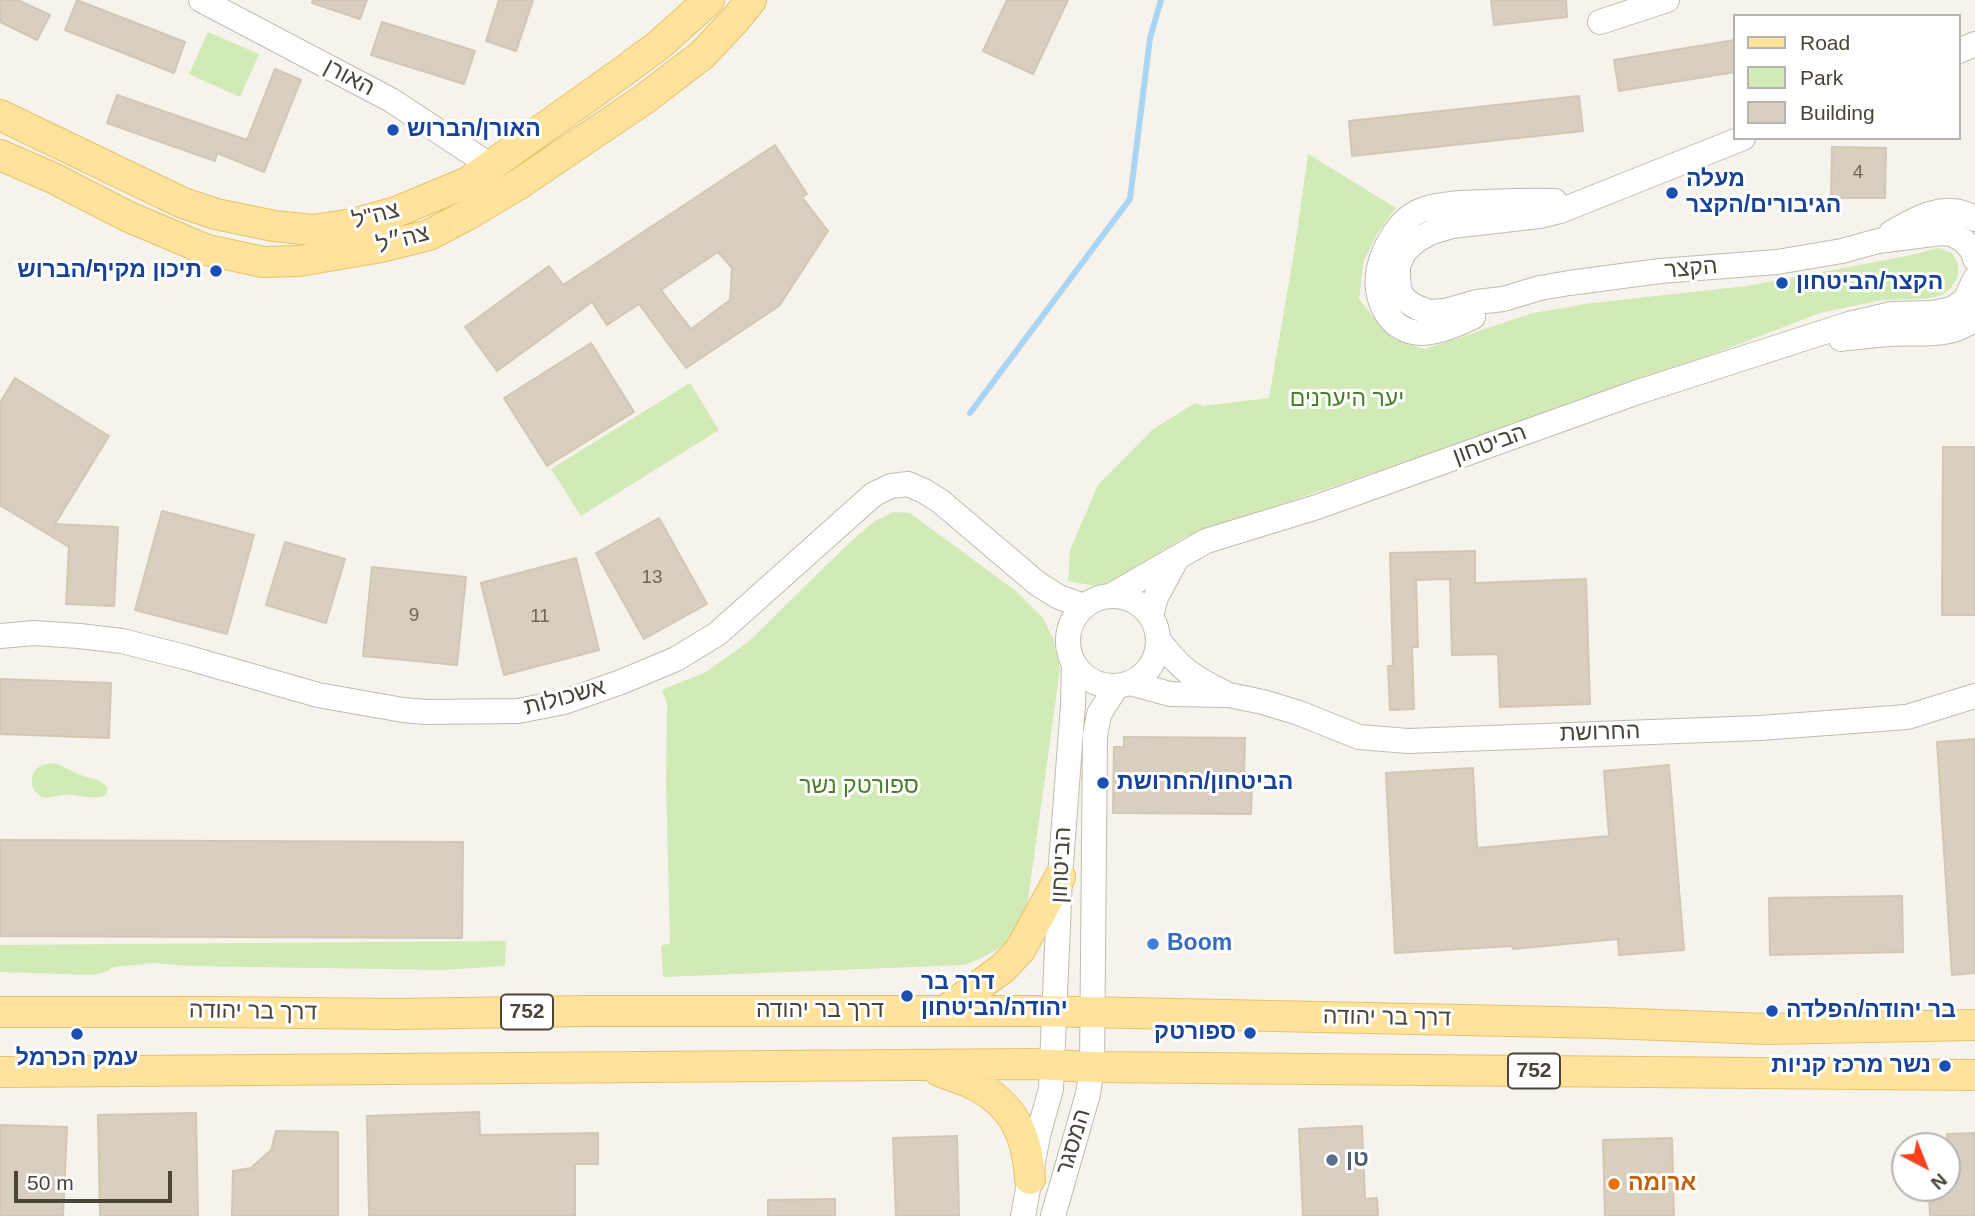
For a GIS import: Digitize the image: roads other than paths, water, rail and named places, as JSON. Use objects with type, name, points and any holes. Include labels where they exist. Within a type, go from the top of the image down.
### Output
[{"type":"main road","name":"צה\"ל","points":[[0,115],[183,203],[216,214],[274,226],[313,230],[353,224],[396,212],[468,182],[660,44],[709,0]]},
{"type":"main road","name":"צה״ל","points":[[0,155],[53,178],[129,217],[208,250],[263,262],[299,261],[381,247],[429,235],[520,184],[643,100],[702,55],[751,0]]},
{"type":"main road","points":[[946,1010],[1003,968],[1020,950],[1060,877]]},
{"type":"main road","points":[[0,1002],[39,1012]]},
{"type":"main road","name":"דרך בר יהודה","points":[[0,1012],[398,1014],[946,1010],[1767,1029],[1975,1025]]},
{"type":"main road","points":[[923,1064],[976,1086],[1004,1107],[1016,1122],[1023,1138],[1029,1155],[1030,1179]]},
{"type":"main road","name":"752","points":[[0,1072],[923,1064],[1975,1075]]},
{"type":"street","name":"האורן","points":[[201,0],[391,100],[491,166]]},
{"type":"street","points":[[1600,22],[1667,0]]},
{"type":"street","name":"הקצר","points":[[1738,140],[1560,211],[1452,226],[1432,232],[1405,251],[1398,265],[1398,280],[1391,297],[1390,319],[1410,332],[1423,333],[1455,325],[1490,310],[1503,299],[1540,288],[1606,278],[1813,257],[1878,241],[1941,233],[1952,234],[1963,240],[1972,250],[1975,259]]},
{"type":"street","name":"הקצר","points":[[1878,241],[1935,212],[1962,212],[1975,219]]},
{"type":"street","name":"הביטחון","points":[[1112,596],[1206,541],[1317,507],[1635,393],[1805,338],[1892,314],[1932,313],[1952,309],[1965,300],[1975,279]]},
{"type":"street","name":"הביטחון","points":[[1805,338],[1839,339],[1939,333],[1955,330],[1975,318]]},
{"type":"street","name":"אשכולות","points":[[0,636],[34,633],[122,641],[318,695],[403,710],[518,711],[564,702],[676,659],[717,634],[874,494],[891,486],[908,484],[940,501],[1038,584],[1059,597],[1084,606]]},
{"type":"street","points":[[1155,628],[1144,607],[1135,601],[1112,596],[1097,598],[1084,606],[1074,618],[1067,641],[1069,653],[1082,674],[1092,681],[1105,685],[1124,684],[1140,677],[1154,661],[1156,597],[1178,557]]},
{"type":"street","name":"אשכולות","points":[[1038,584],[1069,629]]},
{"type":"street","name":"החרושת","points":[[1155,628],[1173,660],[1202,682],[1229,695]]},
{"type":"street","name":"הביטחון","points":[[1051,1066],[1074,664]]},
{"type":"street","name":"הביטחון","points":[[1092,1067],[1095,736],[1099,714],[1124,684]]},
{"type":"street","name":"החרושת","points":[[1124,684],[1170,694],[1229,695],[1300,713],[1359,737],[1408,741],[1760,728],[1907,718],[1975,696]]},
{"type":"street","name":"המסגר","points":[[1023,1216],[1038,1135],[1051,1089],[1051,1066]]},
{"type":"street","name":"המסגר","points":[[1053,1216],[1088,1094],[1092,1067]]},
{"type":"waterway","points":[[970,413],[1130,199],[1150,38],[1161,0]]},
{"type":"place","name":"האורן/הברוש","points":[[393,130]]},
{"type":"place","name":"מעלה הגיבורים/הקצר","points":[[1672,193]]},
{"type":"place","name":"תיכון מקיף/הברוש","points":[[216,271]]},
{"type":"place","name":"הקצר/הביטחון","points":[[1782,283]]},
{"type":"place","name":"הביטחון/החרושת","points":[[1103,783]]},
{"type":"place","name":"Boom","points":[[1153,944]]},
{"type":"place","name":"דרך בר יהודה/הביטחון","points":[[907,996]]},
{"type":"place","name":"בר יהודה/הפלדה","points":[[1772,1011]]},
{"type":"place","name":"ספורטק","points":[[1250,1033]]},
{"type":"place","name":"עמק הכרמל","points":[[77,1034]]},
{"type":"place","name":"נשר מרכז קניות","points":[[1945,1066]]},
{"type":"place","name":"טן","points":[[1332,1160]]},
{"type":"place","name":"ארומה","points":[[1614,1184]]},
{"type":"park label","name":"יער היערנים","points":[[1347,400]]},
{"type":"park label","name":"ספורטק נשר","points":[[859,787]]}]
